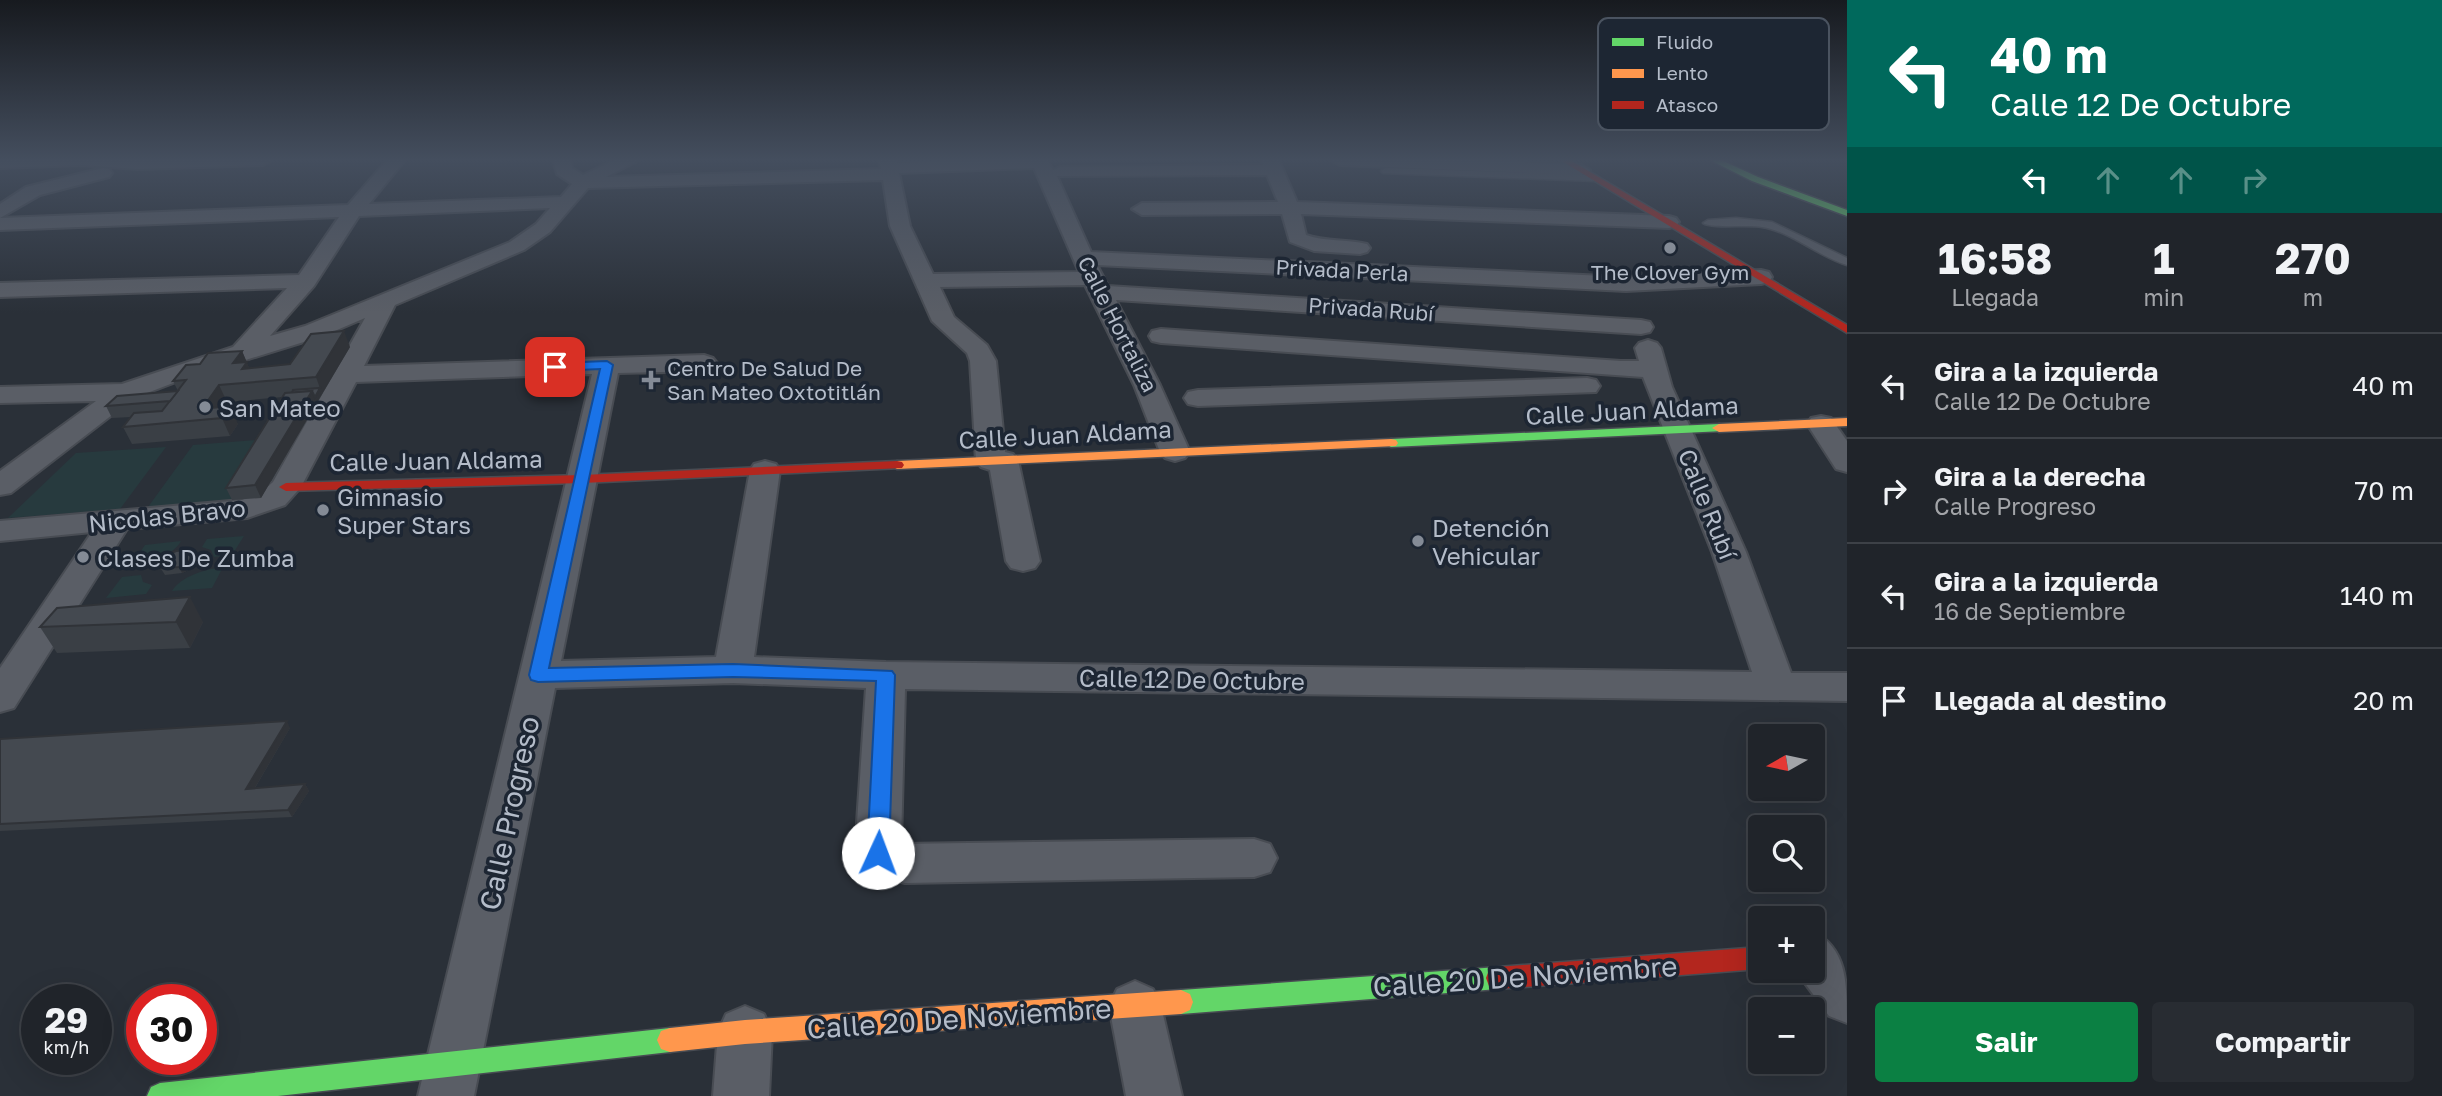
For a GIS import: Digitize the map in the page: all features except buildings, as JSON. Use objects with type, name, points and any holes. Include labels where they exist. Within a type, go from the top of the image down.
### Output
[{"type":"street","points":[[0,224],[387,211]]},
{"type":"street","points":[[0,395],[125,392],[298,337],[517,246],[538,233],[558,211]]},
{"type":"street","points":[[897,211],[900,226],[944,321],[978,350],[983,361],[997,461],[1023,561]]},
{"type":"street","name":"Calle Hortaliza","points":[[1065,211],[1093,276],[1157,402],[1175,452]]},
{"type":"street","points":[[1291,211],[1297,238],[1301,242],[1377,249]]},
{"type":"street","points":[[1375,211],[1669,222]]},
{"type":"street","points":[[1651,211],[1847,330]]},
{"type":"street","points":[[242,354],[306,281],[351,213]]},
{"type":"street","points":[[1703,219],[1731,236]]},
{"type":"street","points":[[1562,260],[1613,283]]},
{"type":"street","points":[[926,281],[1093,276]]},
{"type":"street","name":"Privada Perla","points":[[1093,276],[1613,283],[1761,277]]},
{"type":"street","name":"Privada Rubí","points":[[1093,276],[1641,327]]},
{"type":"street","points":[[0,290],[306,281]]},
{"type":"street","name":"Calle Rubí","points":[[1613,283],[1641,327],[1657,378],[1729,552],[1776,685]]},
{"type":"street","name":"Nicolas Bravo","points":[[0,531],[247,509],[274,498],[286,487],[385,303]]},
{"type":"street","points":[[1161,336],[1621,369],[1657,378]]},
{"type":"street","points":[[298,337],[321,342],[366,339]]},
{"type":"street","points":[[348,374],[704,363]]},
{"type":"street","name":"Calle Progreso","points":[[451,1079],[607,365]]},
{"type":"street","points":[[1198,398],[1625,384],[1657,378]]},
{"type":"street","points":[[0,486],[125,392]]},
{"type":"street","points":[[1834,423],[1847,463]]},
{"type":"street","name":"Calle Juan Aldama","points":[[286,487],[582,479],[1834,423]]},
{"type":"street","points":[[733,670],[765,470]]},
{"type":"street","points":[[0,698],[116,521]]},
{"type":"street","name":"Calle 12 De Octubre","points":[[538,675],[733,670],[886,675],[1847,687]]},
{"type":"street","points":[[886,675],[878,853],[883,859],[905,864],[1254,858]]},
{"type":"street","points":[[1825,953],[1847,952]]},
{"type":"street","name":"Calle 20 De Noviembre","points":[[160,1096],[451,1079],[745,1032],[1135,1006],[1748,959]]},
{"type":"street","points":[[1825,970],[1847,999]]},
{"type":"street","points":[[1135,1006],[1154,1096]]},
{"type":"street","points":[[741,1096],[745,1032]]},
{"type":"lane","points":[[1703,219],[1768,225],[1847,262]]},
{"type":"green space","points":[[270,439],[232,500],[148,507],[193,445]]},
{"type":"green space","points":[[166,447],[120,509],[8,518],[76,453]]},
{"type":"green space","points":[[244,536],[232,555],[214,557],[211,550],[202,547],[207,539]]},
{"type":"green space","points":[[181,541],[172,551],[160,558],[132,564],[145,545]]},
{"type":"green space","points":[[223,567],[212,588],[172,591],[188,577]]},
{"type":"green space","points":[[141,575],[143,582],[152,585],[146,594],[106,598],[122,577]]},
{"type":"traffic: fast","points":[[1842,211],[1847,213]]},
{"type":"traffic: fast","points":[[1391,443],[1719,428]]},
{"type":"traffic: fast","points":[[1181,1002],[1498,978]]},
{"type":"traffic: fast","points":[[160,1096],[670,1040]]},
{"type":"traffic: slow","points":[[1719,428],[1847,422]]},
{"type":"traffic: slow","points":[[897,465],[1391,443]]},
{"type":"traffic: slow","points":[[670,1040],[745,1032],[1181,1002]]},
{"type":"traffic: jam","points":[[1649,211],[1847,330]]},
{"type":"traffic: jam","points":[[286,487],[582,479],[897,465]]},
{"type":"traffic: jam","points":[[1498,978],[1748,959]]},
{"type":"place","name":"The Clover Gym","points":[[1670,248]]},
{"type":"place","name":"Centro De Salud De San Mateo Oxtotitlán","points":[[651,380]]},
{"type":"place","name":"San Mateo","points":[[205,407]]},
{"type":"place","name":"Gimnasio Super Stars","points":[[323,510]]},
{"type":"place","name":"Detención Vehicular","points":[[1418,541]]},
{"type":"place","name":"Clases De Zumba","points":[[83,557]]},
{"type":"route","points":[[555,367],[607,365],[538,675],[733,670],[886,675],[878,853]]}]
